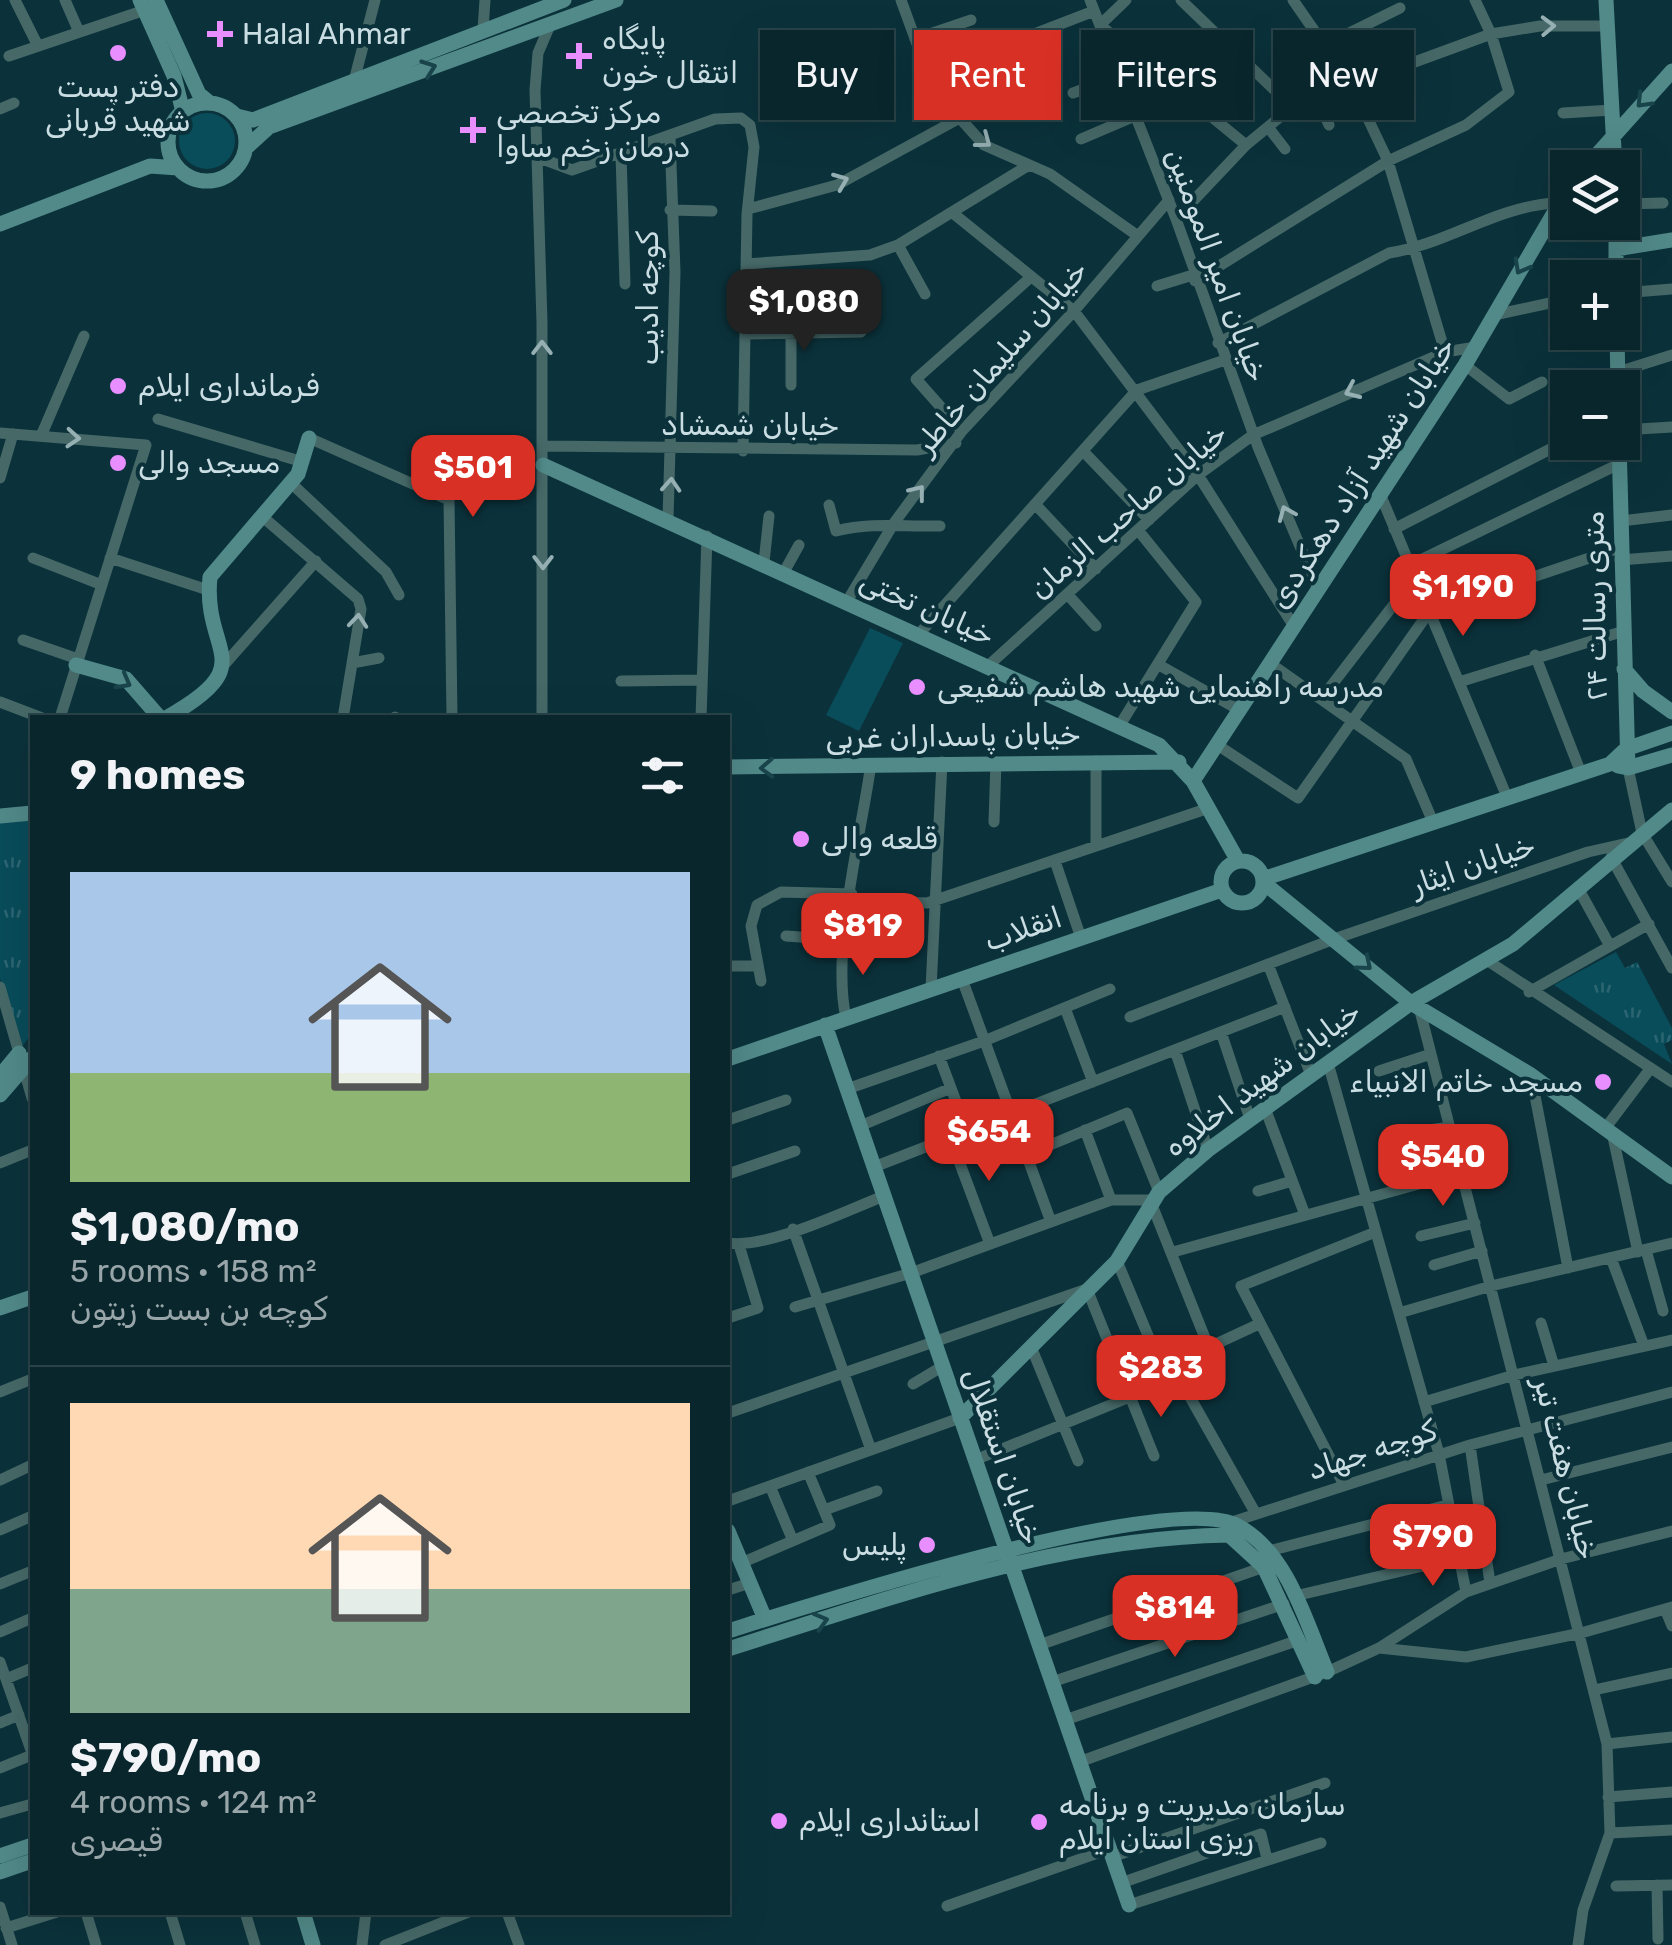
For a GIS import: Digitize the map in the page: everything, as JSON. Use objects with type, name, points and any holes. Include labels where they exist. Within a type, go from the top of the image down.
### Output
[{"type":"street","points":[[15,0],[38,46]]},
{"type":"street","points":[[64,0],[79,32]]},
{"type":"street","points":[[354,80],[375,0]]},
{"type":"street","points":[[483,30],[485,0]]},
{"type":"street","points":[[168,144],[178,168],[188,176],[214,181],[235,170],[246,148],[274,118],[354,80],[564,0]]},
{"type":"street","points":[[147,3],[199,94],[246,122],[274,118],[616,0]]},
{"type":"street","points":[[901,0],[914,34]]},
{"type":"street","points":[[1126,0],[1100,25],[1246,145]]},
{"type":"street","points":[[1181,0],[1273,88]]},
{"type":"street","points":[[1292,0],[1314,30]]},
{"type":"street","points":[[1157,286],[1194,278],[1388,161],[1466,125],[1509,92],[1491,34],[1475,0]]},
{"type":"street","points":[[1606,0],[1614,150]]},
{"type":"street","points":[[9,56],[147,3]]},
{"type":"street","points":[[147,3],[183,112]]},
{"type":"street","points":[[1041,30],[1092,6]]},
{"type":"street","name":"خیابان امیر المومنین","points":[[1092,6],[1102,30]]},
{"type":"street","points":[[1357,30],[1400,8]]},
{"type":"street","points":[[943,30],[972,20]]},
{"type":"street","points":[[542,715],[538,53],[550,25]]},
{"type":"street","points":[[1414,62],[1491,34],[1540,26],[1606,26]]},
{"type":"street","points":[[1600,150],[1672,71]]},
{"type":"street","points":[[1073,93],[1081,90]]},
{"type":"street","points":[[0,109],[14,103]]},
{"type":"street","points":[[150,166],[168,144],[170,132],[183,112],[210,103]]},
{"type":"street","points":[[1564,113],[1612,110]]},
{"type":"street","points":[[237,116],[246,148]]},
{"type":"street","points":[[537,158],[572,170],[728,117],[750,125],[754,146],[746,264],[744,451]]},
{"type":"street","points":[[748,208],[837,185],[902,153],[953,120]]},
{"type":"street","points":[[961,120],[984,146],[1050,174],[1138,236]]},
{"type":"street","points":[[1081,138],[1126,120]]},
{"type":"street","name":"خیابان امیر المومنین","points":[[1138,120],[1218,343],[1319,591]]},
{"type":"street","points":[[1176,219],[1246,145],[1276,120]]},
{"type":"street","points":[[1327,120],[1330,126]]},
{"type":"street","points":[[1369,120],[1388,161],[1445,352]]},
{"type":"street","points":[[1268,127],[1284,149]]},
{"type":"street","name":"کوچه ادیب","points":[[668,519],[674,451],[670,137]]},
{"type":"street","points":[[622,154],[625,284]]},
{"type":"street","points":[[746,264],[870,254],[898,246],[1029,165]]},
{"type":"street","points":[[0,224],[150,166],[178,168]]},
{"type":"street","name":"خیابان سلیمان خاطر","points":[[846,603],[892,527],[959,437],[1074,312],[1169,200]]},
{"type":"street","points":[[1640,203],[1663,202]]},
{"type":"street","points":[[1218,343],[1388,253],[1414,249],[1520,205],[1550,203]]},
{"type":"street","points":[[671,210],[712,211]]},
{"type":"street","points":[[954,214],[1074,312],[1198,475],[1294,628]]},
{"type":"street","name":"خیابان شهید آزاد دهکردی","points":[[1193,781],[1465,365],[1550,214]]},
{"type":"street","points":[[1616,240],[1616,260]]},
{"type":"street","points":[[1616,249],[1672,240]]},
{"type":"street","points":[[898,246],[925,294]]},
{"type":"street","points":[[959,437],[916,378],[1031,277]]},
{"type":"street","points":[[1640,291],[1672,288]]},
{"type":"street","points":[[1494,314],[1550,303]]},
{"type":"street","points":[[746,334],[861,332]]},
{"type":"street","points":[[790,333],[791,386]]},
{"type":"street","points":[[41,436],[84,336]]},
{"type":"street","name":"خیابان صاحب الزمان","points":[[989,665],[1198,475],[1254,435],[1445,352],[1476,346]]},
{"type":"street","points":[[1640,370],[1672,356]]},
{"type":"street","points":[[919,634],[1137,390],[1225,360]]},
{"type":"street","points":[[1465,365],[1510,399],[1542,382]]},
{"type":"street","points":[[158,419],[304,462]]},
{"type":"street","points":[[1640,429],[1672,427]]},
{"type":"street","points":[[0,478],[7,433],[146,445],[61,715]]},
{"type":"street","name":"خیابان شمشاد","points":[[543,446],[674,451],[917,450],[959,437]]},
{"type":"street","points":[[223,666],[208,590],[216,568],[291,484],[304,462],[309,438],[449,500],[452,715]]},
{"type":"street","points":[[1394,528],[1550,449]]},
{"type":"street","points":[[1083,451],[1149,520]]},
{"type":"street","name":"۲۴ متری رسالت","points":[[1619,460],[1628,768]]},
{"type":"street","points":[[1320,699],[1412,571],[1619,464]]},
{"type":"street","name":"خیابان تختی","points":[[543,465],[1159,744],[1193,781],[1238,861]]},
{"type":"street","points":[[291,484],[386,572],[399,595]]},
{"type":"street","points":[[1380,496],[1507,798]]},
{"type":"street","points":[[1035,504],[1096,570]]},
{"type":"street","points":[[829,505],[836,531],[878,522],[892,527],[940,526]]},
{"type":"street","points":[[1621,521],[1672,515]]},
{"type":"street","points":[[764,562],[769,516]]},
{"type":"street","points":[[264,518],[358,599],[361,609],[344,715]]},
{"type":"street","points":[[1120,724],[1196,602],[1138,530]]},
{"type":"street","points":[[701,715],[706,536]]},
{"type":"street","points":[[784,572],[798,544]]},
{"type":"street","points":[[1218,746],[1298,798],[1429,612],[1619,554],[1672,556]]},
{"type":"street","points":[[33,558],[102,585]]},
{"type":"street","points":[[110,558],[208,590]]},
{"type":"street","points":[[168,715],[212,686],[223,666],[316,561]]},
{"type":"street","points":[[1069,596],[1096,626]]},
{"type":"street","points":[[1459,682],[1535,655],[1624,631]]},
{"type":"street","points":[[24,640],[126,679],[160,715]]},
{"type":"street","points":[[1535,655],[1581,773]]},
{"type":"street","points":[[352,662],[380,658]]},
{"type":"street","points":[[1271,664],[1406,759],[1433,822]]},
{"type":"street","points":[[1159,665],[1241,711]]},
{"type":"street","points":[[1624,669],[1643,691],[1672,712]]},
{"type":"street","points":[[621,681],[702,680]]},
{"type":"street","points":[[0,702],[34,715]]},
{"type":"street","points":[[1672,733],[1626,749],[1610,764],[1264,881],[1258,896],[1246,904],[1231,901],[1222,890],[1224,870],[1238,861],[1253,864],[1264,881],[1415,1005],[1531,1075],[1672,1177]]},
{"type":"street","points":[[1610,764],[1628,768],[1672,755]]},
{"type":"street","points":[[1096,761],[1096,846]]},
{"type":"street","points":[[931,989],[942,762]]},
{"type":"street","points":[[994,822],[996,762]]},
{"type":"street","name":"خیابان پاسداران غربی","points":[[730,767],[1179,762]]},
{"type":"street","points":[[846,1018],[841,994],[846,940],[871,764]]},
{"type":"street","points":[[1628,768],[1642,832],[1672,882]]},
{"type":"street","points":[[761,981],[751,926],[757,906],[766,897],[781,892],[934,900],[1209,808]]},
{"type":"street","points":[[0,816],[30,810]]},
{"type":"street","name":"خیابان شهید اخلاوه","points":[[960,1418],[1117,1261],[1154,1196],[1208,1150],[1328,1063],[1488,961],[1672,810]]},
{"type":"street","name":"خیابان ایثار","points":[[1130,1016],[1334,939],[1588,852],[1628,844]]},
{"type":"street","points":[[1611,857],[1672,968]]},
{"type":"street","points":[[1055,860],[1081,938]]},
{"type":"street","points":[[1578,888],[1610,946]]},
{"type":"street","name":"انقلاب","points":[[730,1058],[1222,890]]},
{"type":"street","points":[[1530,992],[1650,924]]},
{"type":"street","points":[[786,936],[882,943]]},
{"type":"street","points":[[1488,961],[1530,992],[1671,1080]]},
{"type":"street","points":[[1268,964],[1311,1075]]},
{"type":"street","points":[[730,966],[758,966]]},
{"type":"street","points":[[962,979],[1051,1222]]},
{"type":"street","points":[[0,988],[30,1089]]},
{"type":"street","points":[[847,1089],[984,1042],[1110,989]]},
{"type":"street","name":"خیابان هفت تیر","points":[[1415,1005],[1462,1172],[1607,1744],[1610,1833],[1583,1910],[1578,1945]]},
{"type":"street","points":[[874,1167],[1284,1007]]},
{"type":"street","points":[[1065,1008],[1093,1082]]},
{"type":"street","name":"خیابان استقلال","points":[[825,1025],[1128,1905]]},
{"type":"street","points":[[1221,1032],[1250,1119]]},
{"type":"street","points":[[1175,1050],[1208,1150]]},
{"type":"street","points":[[1379,1071],[1431,1054]]},
{"type":"street","points":[[940,1056],[967,1131]]},
{"type":"street","points":[[0,1076],[24,1061]]},
{"type":"street","points":[[0,1095],[24,1061]]},
{"type":"street","points":[[1328,1063],[1369,1198],[1373,1233],[1439,1454],[1466,1592]]},
{"type":"street","points":[[1650,1069],[1609,1134],[1662,1311]]},
{"type":"street","points":[[1531,1075],[1568,1268]]},
{"type":"street","points":[[860,1126],[951,1088]]},
{"type":"street","points":[[730,1119],[786,1100]]},
{"type":"street","points":[[1265,1108],[1304,1215]]},
{"type":"street","points":[[1026,1155],[1127,1113],[1209,1348]]},
{"type":"street","points":[[1394,1135],[1450,1127]]},
{"type":"street","points":[[1085,1130],[1111,1200]]},
{"type":"street","points":[[950,1138],[990,1244]]},
{"type":"street","points":[[0,1164],[30,1151]]},
{"type":"street","points":[[730,1173],[795,1152]]},
{"type":"street","points":[[1173,1252],[1462,1172]]},
{"type":"street","points":[[1258,1191],[1292,1180]]},
{"type":"street","points":[[730,1317],[758,1308],[733,1244],[793,1230],[884,1196]]},
{"type":"street","points":[[795,1307],[911,1274],[1111,1200],[1154,1196]]},
{"type":"street","points":[[1420,1236],[1475,1223]]},
{"type":"street","points":[[793,1230],[872,1450]]},
{"type":"street","points":[[1344,1485],[1240,1286],[1373,1233]]},
{"type":"street","points":[[1399,1313],[1491,1286],[1672,1244]]},
{"type":"street","points":[[1434,1265],[1482,1251]]},
{"type":"street","points":[[1611,1258],[1644,1346]]},
{"type":"street","points":[[1117,1261],[1167,1367],[1180,1378],[1256,1514]]},
{"type":"street","points":[[730,1413],[1087,1289],[1154,1456]]},
{"type":"street","points":[[2,1303],[30,1297]]},
{"type":"street","points":[[1167,1367],[1259,1324]]},
{"type":"street","points":[[1541,1324],[1554,1366]]},
{"type":"street","points":[[1424,1402],[1514,1375],[1672,1340]]},
{"type":"street","points":[[1032,1349],[1078,1460]]},
{"type":"street","points":[[912,1384],[943,1366]]},
{"type":"street","points":[[975,1460],[1180,1378]]},
{"type":"street","points":[[0,1392],[30,1380]]},
{"type":"street","name":"کوچه جهاد","points":[[1230,1529],[1256,1514],[1439,1454],[1672,1392]]},
{"type":"street","points":[[730,1500],[960,1418]]},
{"type":"street","points":[[1470,1445],[1490,1583]]},
{"type":"street","points":[[1541,1480],[1672,1447]]},
{"type":"street","points":[[0,1480],[30,1466]]},
{"type":"street","points":[[741,1563],[830,1525],[808,1472]]},
{"type":"street","points":[[770,1486],[793,1541]]},
{"type":"street","points":[[824,1510],[877,1491]]},
{"type":"street","points":[[1038,1645],[1267,1559],[1447,1505]]},
{"type":"street","points":[[0,1530],[30,1517]]},
{"type":"street","points":[[730,1630],[1008,1556],[1151,1524],[1230,1529],[1267,1559],[1290,1600],[1321,1674]]},
{"type":"street","points":[[1079,1762],[1321,1674],[1379,1648],[1466,1592],[1562,1558],[1672,1531]]},
{"type":"street","points":[[730,1535],[765,1619]]},
{"type":"street","points":[[730,1648],[1008,1556]]},
{"type":"street","points":[[1052,1682],[1290,1600],[1458,1558]]},
{"type":"street","points":[[0,1584],[30,1572]]},
{"type":"street","points":[[730,1589],[750,1583]]},
{"type":"street","points":[[1379,1648],[1466,1657],[1580,1633],[1669,1608],[1672,1626]]},
{"type":"street","points":[[0,1632],[30,1619]]},
{"type":"street","points":[[1065,1720],[1305,1637]]},
{"type":"street","points":[[0,1662],[30,1748]]},
{"type":"street","points":[[6,1679],[30,1669]]},
{"type":"street","points":[[1594,1690],[1672,1673]]},
{"type":"street","points":[[0,1722],[19,1715]]},
{"type":"street","points":[[1607,1744],[1672,1736]]},
{"type":"street","points":[[0,1768],[30,1755]]},
{"type":"street","points":[[947,1906],[1325,1783]]},
{"type":"street","points":[[1608,1797],[1672,1792]]},
{"type":"street","points":[[0,1813],[30,1805]]},
{"type":"street","points":[[1610,1833],[1672,1830]]},
{"type":"street","points":[[1121,1883],[1261,1834],[1267,1859]]},
{"type":"street","points":[[1128,1905],[1321,1843]]},
{"type":"street","points":[[0,1856],[30,1847]]},
{"type":"street","points":[[0,1872],[30,1862]]},
{"type":"street","points":[[1657,1885],[1658,1938]]},
{"type":"street","points":[[1616,1886],[1672,1885]]},
{"type":"street","points":[[0,1908],[6,1935],[49,1915]]},
{"type":"street","points":[[87,1915],[96,1945]]},
{"type":"street","points":[[171,1915],[180,1945]]},
{"type":"street","points":[[246,1915],[256,1945]]},
{"type":"street","points":[[304,1915],[313,1945]]},
{"type":"street","points":[[362,1945],[366,1915]]},
{"type":"street","points":[[386,1945],[461,1915]]},
{"type":"street","points":[[502,1945],[517,1940],[507,1915]]},
{"type":"green space","points":[[207,113],[227,121],[235,141],[227,161],[207,169],[187,161],[179,141],[187,121]]},
{"type":"green space","points":[[870,628],[903,643],[859,731],[826,715]]},
{"type":"green space","points":[[30,818],[30,1036],[21,1048],[0,978],[0,820]]},
{"type":"green space","points":[[1616,952],[1625,968],[1637,962],[1672,1028],[1672,1040],[1664,1044],[1672,1064],[1554,985]]},
{"type":"place","name":"Halal Ahmar","points":[[220,34]]},
{"type":"place","name":"دفتر پست شهید قربانی","points":[[118,53]]},
{"type":"place","name":"پایگاه انتقال خون","points":[[579,56]]},
{"type":"place","name":"مرکز تخصصی درمان زخم ساوا","points":[[473,130]]},
{"type":"place","name":"فرمانداری ایلام","points":[[118,386]]},
{"type":"place","name":"مسجد والی","points":[[118,463]]},
{"type":"place","name":"مدرسه راهنمایی شهید هاشم شفیعی","points":[[917,687]]},
{"type":"place","name":"قلعه والی","points":[[801,839]]},
{"type":"place","name":"مسجد خاتم الانبیاء","points":[[1603,1082]]},
{"type":"place","name":"پلیس","points":[[927,1545]]},
{"type":"place","name":"استانداری ایلام","points":[[779,1821]]},
{"type":"place","name":"سازمان مدیریت و برنامه ریزی استان ایلام","points":[[1039,1822]]}]
